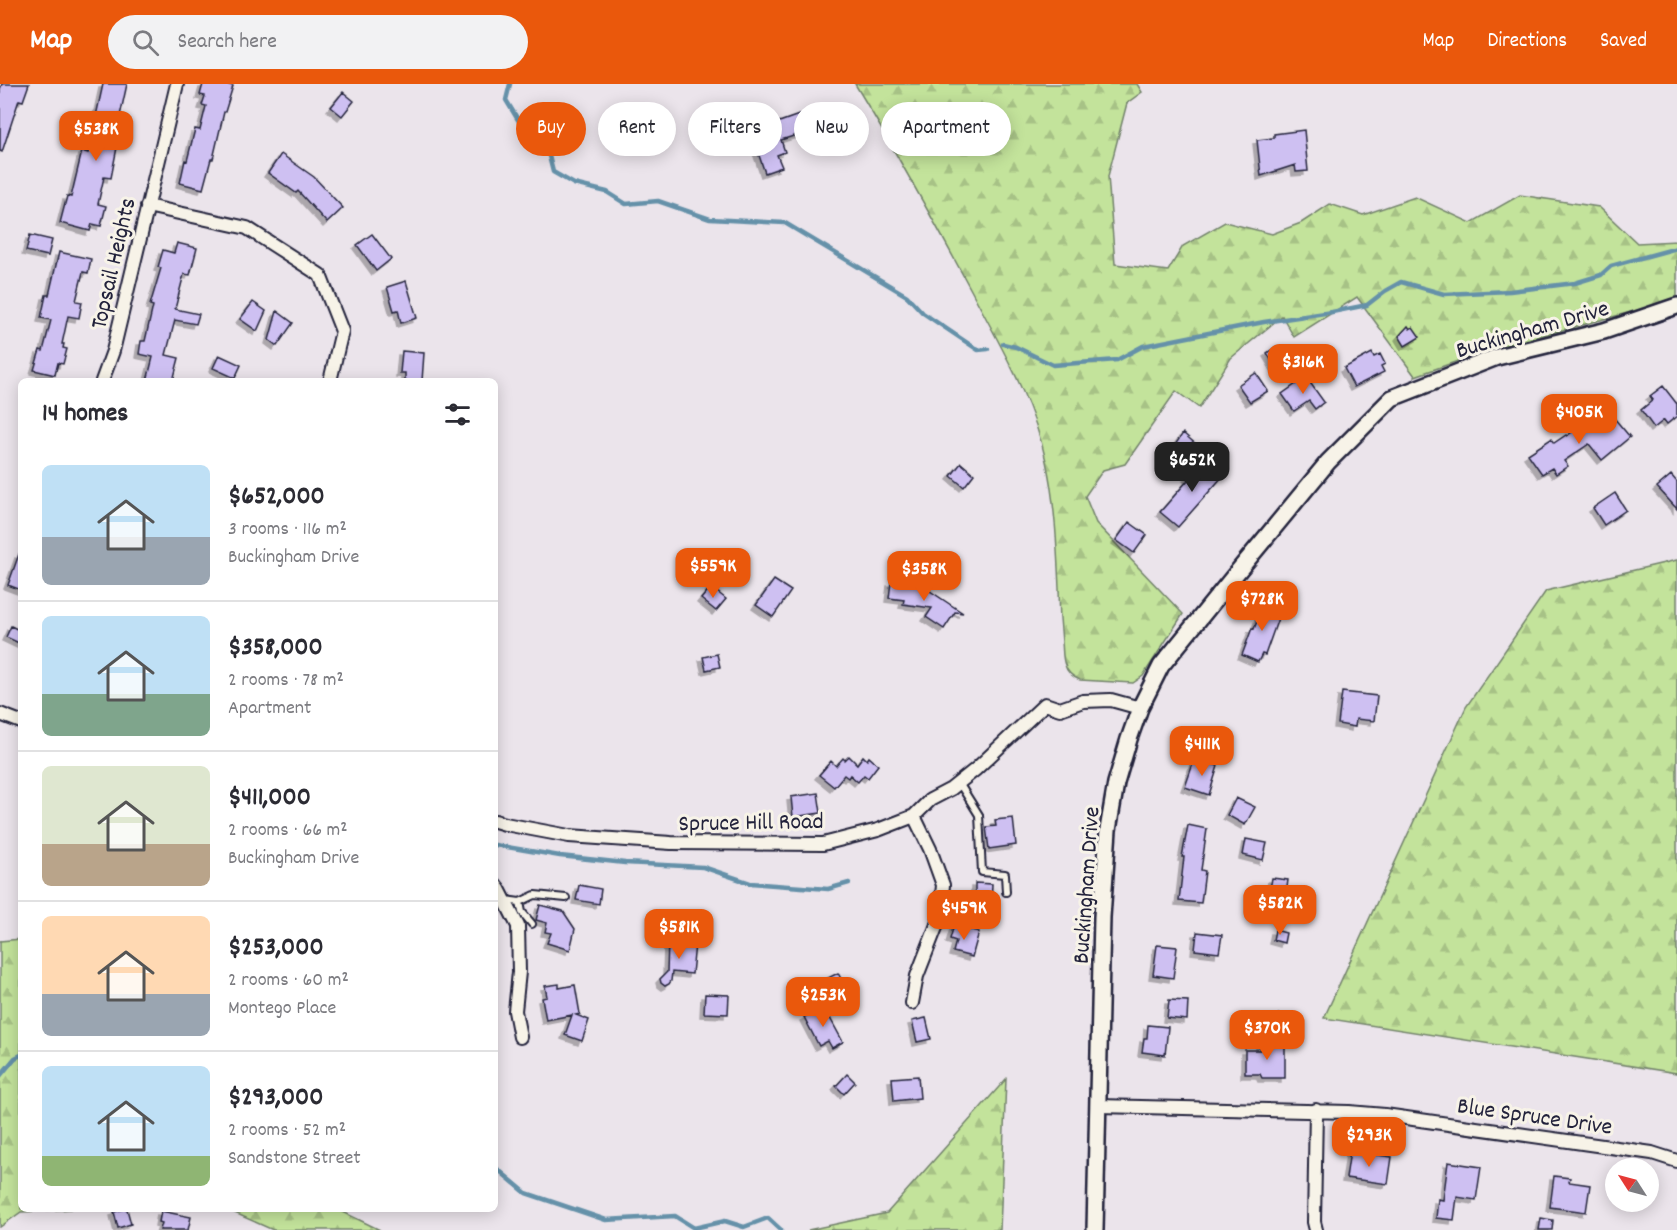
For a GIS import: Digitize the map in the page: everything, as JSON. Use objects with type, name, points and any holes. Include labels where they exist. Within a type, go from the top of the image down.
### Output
[{"type":"street","name":"Topsail Heights","points":[[103,378],[113,351],[177,84]]},
{"type":"street","points":[[147,206],[247,228],[320,275],[342,331],[331,378]]},
{"type":"street","name":"Buckingham Drive","points":[[1095,1230],[1105,852],[1122,759],[1140,708],[1161,666],[1328,462],[1392,398],[1497,357],[1604,331],[1677,306]]},
{"type":"street","name":"Spruce Hill Road","points":[[498,822],[569,836],[671,843],[823,844],[878,830],[914,816],[930,800],[976,769],[1045,704],[1060,708],[1083,701],[1111,700],[1140,708]]},
{"type":"street","points":[[0,714],[18,721]]},
{"type":"street","points":[[912,1003],[917,976],[940,917],[943,885],[930,849],[914,816]]},
{"type":"street","points":[[498,888],[518,926],[519,972],[515,1011],[520,1037]]},
{"type":"street","name":"Blue Spruce Drive","points":[[1098,1106],[1316,1110],[1385,1115],[1652,1153],[1677,1161]]},
{"type":"street","points":[[1316,1110],[1314,1222],[1316,1230]]},
{"type":"lane","points":[[958,783],[979,814],[982,872],[1005,874],[1006,892]]},
{"type":"lane","points":[[505,900],[520,902],[536,895],[566,898]]},
{"type":"lane","points":[[520,902],[522,912],[532,924]]},
{"type":"green space","points":[[855,84],[1137,84],[1142,92],[1127,103],[1108,176],[1115,264],[1168,271],[1183,246],[1225,222],[1272,234],[1301,223],[1330,204],[1363,215],[1415,197],[1471,223],[1520,195],[1599,207],[1637,243],[1677,241],[1677,298],[1498,347],[1415,376],[1357,297],[1294,337],[1282,316],[1231,358],[1199,408],[1176,391],[1125,464],[1103,470],[1085,496],[1096,523],[1183,614],[1143,676],[1133,683],[1080,680],[1069,672],[1063,659],[1054,508],[1046,461],[1033,416],[1004,352],[897,156],[1011,156],[1011,102],[881,102],[881,128],[869,108],[869,102],[866,102]]},
{"type":"green space","points":[[1677,560],[1677,1073],[1324,1018],[1466,707],[1546,591]]},
{"type":"green space","points":[[18,939],[18,1212],[21,1212],[0,1227],[0,941]]},
{"type":"green space","points":[[1006,1079],[1000,1230],[808,1230],[887,1213]]},
{"type":"green space","points":[[233,1212],[343,1212],[380,1230],[273,1230]]},
{"type":"building","points":[[2,84],[29,84],[23,101],[19,100],[2,152],[0,151],[0,89]]},
{"type":"building","points":[[103,84],[127,84],[111,178],[104,177],[98,204],[106,206],[101,226],[92,224],[90,231],[60,223],[67,196],[71,197],[82,151],[88,153]]},
{"type":"building","points":[[203,84],[233,86],[203,189],[180,183],[195,129],[200,130],[206,106],[202,105],[205,96],[200,95]]},
{"type":"building","points":[[343,92],[354,101],[342,116],[331,107]]},
{"type":"building","points":[[794,117],[794,136],[782,140],[782,121]]},
{"type":"building","points":[[1304,130],[1308,171],[1296,172],[1295,165],[1261,176],[1257,140],[1274,138],[1274,134]]},
{"type":"building","points":[[281,154],[314,177],[343,208],[327,223],[298,191],[296,193],[268,173]]},
{"type":"building","points":[[759,156],[777,156],[782,167],[765,173]]},
{"type":"building","points":[[372,234],[391,259],[376,271],[357,245]]},
{"type":"building","points":[[30,235],[52,240],[48,256],[26,251]]},
{"type":"building","points":[[177,243],[197,248],[190,275],[184,274],[175,309],[199,314],[196,324],[175,320],[166,355],[179,358],[174,378],[148,378],[153,357],[139,354],[141,341],[145,341],[153,306],[150,305],[161,268],[158,267],[163,250],[174,253]]},
{"type":"building","points":[[59,252],[91,259],[88,273],[83,272],[76,301],[82,302],[79,318],[68,316],[62,344],[64,344],[63,348],[67,349],[63,364],[58,363],[55,375],[34,370],[40,350],[43,351],[51,320],[41,318]]},
{"type":"building","points":[[406,281],[417,318],[401,323],[398,310],[394,311],[387,287]]},
{"type":"building","points":[[253,302],[266,311],[257,331],[240,319]]},
{"type":"building","points":[[277,311],[293,323],[277,346],[269,340]]},
{"type":"building","points":[[1408,326],[1410,329],[1413,327],[1420,337],[1405,346],[1399,336]]},
{"type":"building","points":[[1277,346],[1287,361],[1276,368],[1267,353]]},
{"type":"building","points":[[402,351],[424,353],[422,378],[405,378],[405,373],[400,373]]},
{"type":"building","points":[[1372,353],[1374,357],[1380,354],[1385,364],[1381,366],[1384,372],[1354,387],[1344,368]]},
{"type":"building","points":[[219,355],[241,365],[235,378],[213,368]]},
{"type":"building","points":[[1256,373],[1268,391],[1250,402],[1238,385]]},
{"type":"building","points":[[1306,377],[1324,402],[1315,409],[1309,401],[1294,411],[1282,394]]},
{"type":"building","points":[[1663,386],[1677,404],[1677,416],[1667,424],[1664,420],[1654,428],[1641,410],[1653,400],[1650,396]]},
{"type":"building","points":[[1590,417],[1600,429],[1614,418],[1630,437],[1602,460],[1589,444],[1564,461],[1568,466],[1556,474],[1552,468],[1542,474],[1528,454],[1551,439],[1554,443],[1567,436]]},
{"type":"building","points":[[1183,433],[1198,446],[1189,457],[1175,445]]},
{"type":"building","points":[[1203,459],[1223,476],[1178,527],[1160,512]]},
{"type":"building","points":[[961,463],[974,474],[964,487],[951,476]]},
{"type":"building","points":[[1671,475],[1677,482],[1677,509],[1657,487]]},
{"type":"building","points":[[1615,493],[1626,510],[1604,525],[1593,508]]},
{"type":"building","points":[[1129,522],[1147,535],[1134,553],[1116,540]]},
{"type":"building","points":[[18,557],[18,589],[8,585]]},
{"type":"building","points":[[774,580],[791,591],[773,617],[756,605]]},
{"type":"building","points":[[891,582],[924,587],[963,613],[955,612],[944,629],[926,617],[932,608],[903,604],[904,600],[889,598]]},
{"type":"building","points":[[711,587],[726,599],[716,611],[701,599]]},
{"type":"building","points":[[1265,601],[1282,607],[1265,655],[1262,654],[1258,662],[1242,655]]},
{"type":"building","points":[[11,626],[18,630],[18,643],[6,637]]},
{"type":"building","points":[[717,654],[720,667],[706,670],[703,657]]},
{"type":"building","points":[[1342,692],[1377,696],[1374,721],[1356,719],[1355,727],[1338,724]]},
{"type":"building","points":[[849,756],[857,764],[863,756],[867,760],[869,757],[878,765],[868,778],[864,775],[858,782],[850,775],[848,778],[844,775],[834,787],[819,775],[831,761],[836,766],[843,758],[845,760]]},
{"type":"building","points":[[1195,758],[1218,766],[1209,795],[1185,787]]},
{"type":"building","points":[[818,793],[821,813],[793,817],[791,797]]},
{"type":"building","points":[[1236,798],[1255,807],[1245,825],[1227,815]]},
{"type":"building","points":[[1013,818],[1016,845],[989,849],[986,827],[996,826],[995,820]]},
{"type":"building","points":[[1188,825],[1207,829],[1201,870],[1205,871],[1201,903],[1179,901],[1184,857],[1182,857]]},
{"type":"building","points":[[1246,839],[1267,843],[1263,860],[1243,855]]},
{"type":"building","points":[[1272,878],[1288,880],[1285,902],[1268,900]]},
{"type":"building","points":[[975,883],[992,884],[991,906],[975,905]]},
{"type":"building","points":[[579,885],[601,889],[599,904],[576,900]]},
{"type":"building","points":[[540,905],[563,911],[575,929],[570,950],[547,943],[551,933],[545,932],[547,923],[536,920]]},
{"type":"building","points":[[954,925],[979,932],[972,957],[953,952],[956,941],[950,939]]},
{"type":"building","points":[[1275,930],[1286,933],[1284,943],[1273,940]]},
{"type":"building","points":[[1197,932],[1222,935],[1219,953],[1195,950]]},
{"type":"building","points":[[668,942],[695,944],[692,974],[672,972],[671,981],[665,986],[660,979],[667,972]]},
{"type":"building","points":[[1157,945],[1177,947],[1173,978],[1153,975]]},
{"type":"building","points":[[838,973],[847,990],[835,997],[826,979]]},
{"type":"building","points":[[559,984],[559,988],[575,985],[580,1014],[576,1015],[589,1020],[582,1041],[565,1035],[572,1015],[546,1020],[542,998],[547,997],[545,986]]},
{"type":"building","points":[[705,994],[729,995],[728,1014],[704,1013]]},
{"type":"building","points":[[1169,1000],[1188,1001],[1187,1020],[1167,1018]]},
{"type":"building","points":[[824,1007],[843,1042],[832,1048],[828,1041],[819,1046],[804,1017]]},
{"type":"building","points":[[1279,1014],[1297,1014],[1297,1034],[1279,1034]]},
{"type":"building","points":[[926,1018],[931,1039],[917,1042],[912,1021]]},
{"type":"building","points":[[1148,1025],[1168,1027],[1165,1055],[1142,1052],[1144,1038],[1147,1038]]},
{"type":"building","points":[[1260,1043],[1285,1043],[1285,1078],[1262,1078],[1260,1074],[1245,1074],[1245,1050],[1260,1050]]},
{"type":"building","points":[[847,1074],[855,1082],[844,1094],[836,1086]]},
{"type":"building","points":[[918,1076],[920,1098],[894,1101],[892,1078]]},
{"type":"building","points":[[1350,1151],[1392,1157],[1388,1184],[1346,1178]]},
{"type":"building","points":[[1448,1162],[1481,1167],[1476,1200],[1457,1197],[1454,1220],[1436,1218],[1438,1199],[1443,1200]]},
{"type":"building","points":[[1554,1176],[1570,1178],[1569,1182],[1590,1185],[1586,1212],[1550,1207]]},
{"type":"building","points":[[114,1212],[128,1212],[131,1224],[118,1228]]},
{"type":"building","points":[[161,1212],[191,1217],[188,1230],[160,1230],[162,1223],[159,1222]]},
{"type":"building","points":[[1541,1218],[1553,1220],[1552,1230],[1539,1230]]},
{"type":"waterway","points":[[510,84],[506,100],[523,128],[549,156],[553,172],[574,184],[607,192],[626,204],[658,201],[710,219],[785,223],[907,296],[923,313],[978,350],[988,349]]},
{"type":"waterway","points":[[1003,344],[1016,347],[1053,365],[1117,360],[1143,346],[1264,322],[1367,305],[1401,282],[1444,294],[1510,291],[1575,283],[1601,275],[1611,266],[1677,248]]},
{"type":"waterway","points":[[498,846],[560,856],[625,863],[703,867],[750,883],[828,889],[849,883]]},
{"type":"waterway","points":[[0,1076],[18,1056]]},
{"type":"waterway","points":[[498,1170],[526,1193],[606,1220],[675,1216],[694,1228],[725,1221],[744,1227],[768,1218],[781,1230]]}]
